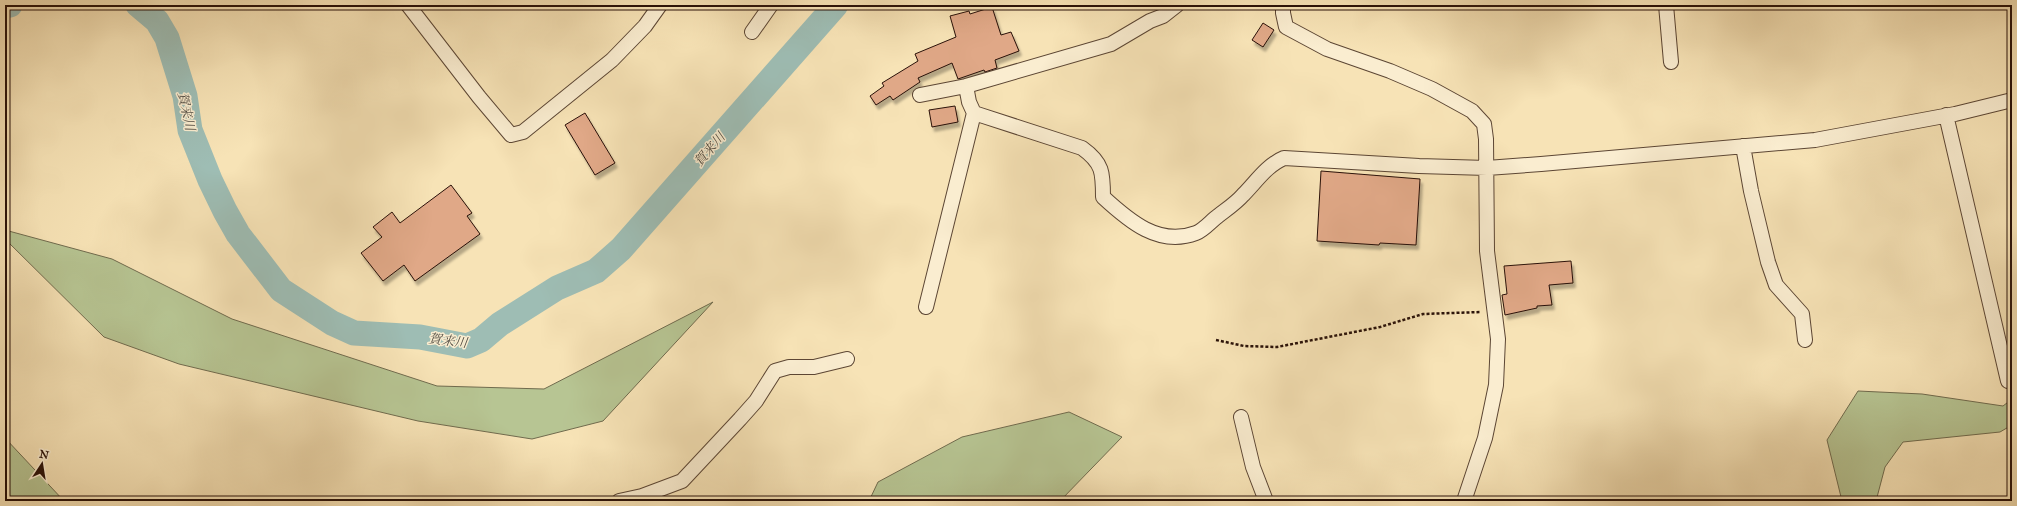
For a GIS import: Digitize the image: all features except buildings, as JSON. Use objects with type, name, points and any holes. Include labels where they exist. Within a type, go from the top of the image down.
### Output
[{"type":"street","points":[[408,5],[479,97],[511,135],[523,132],[612,60],[645,26],[660,5]]},
{"type":"street","points":[[752,32],[771,5]]},
{"type":"street","points":[[920,95],[966,86],[1111,44],[1150,21],[1163,16],[1177,5]]},
{"type":"street","points":[[1284,5],[1282,13],[1286,27],[1300,36],[1328,49],[1390,71],[1432,89],[1472,111],[1484,124],[1487,168],[1487,251],[1498,339],[1496,385],[1485,438],[1464,501]]},
{"type":"street","points":[[1666,5],[1671,62]]},
{"type":"street","points":[[926,307],[974,113],[969,102],[966,86]]},
{"type":"street","points":[[974,113],[1082,148],[1094,156],[1101,169],[1103,197],[1120,213],[1139,226],[1164,238],[1176,238],[1197,232],[1239,199],[1274,162],[1284,158],[1419,166],[1487,168],[1815,140],[1946,115],[2012,100]]},
{"type":"street","points":[[1946,115],[2008,381]]},
{"type":"street","points":[[1743,146],[1751,191],[1768,262],[1776,285],[1802,314],[1805,340]]},
{"type":"street","points":[[619,501],[642,496],[682,481],[756,401],[775,371],[789,367],[814,367],[834,364],[847,359]]},
{"type":"street","points":[[1241,417],[1253,467],[1266,501]]},
{"type":"path","points":[[1216,340],[1244,346],[1277,347],[1380,327],[1423,314],[1494,312]]},
{"type":"green space","points":[[5,230],[112,259],[232,319],[437,386],[544,389],[713,302],[603,421],[532,439],[418,421],[179,364],[104,337],[5,239]]},
{"type":"green space","points":[[1858,391],[1922,394],[2003,406],[2012,399],[2012,425],[2000,432],[1903,442],[1885,467],[1876,501],[1842,501],[1827,440]]},
{"type":"green space","points":[[1069,412],[1122,437],[1060,501],[869,501],[878,482],[962,437]]},
{"type":"green space","points":[[5,438],[64,501],[5,501]]},
{"type":"waterway","name":"賀来川","points":[[5,6],[10,5]]},
{"type":"waterway","name":"賀来川","points":[[138,5],[157,21],[167,38],[185,96],[190,130],[210,180],[225,211],[238,234],[281,290],[332,323],[354,333],[420,337],[467,346],[481,340],[500,324],[557,288],[596,271],[621,249],[836,5]]}]
